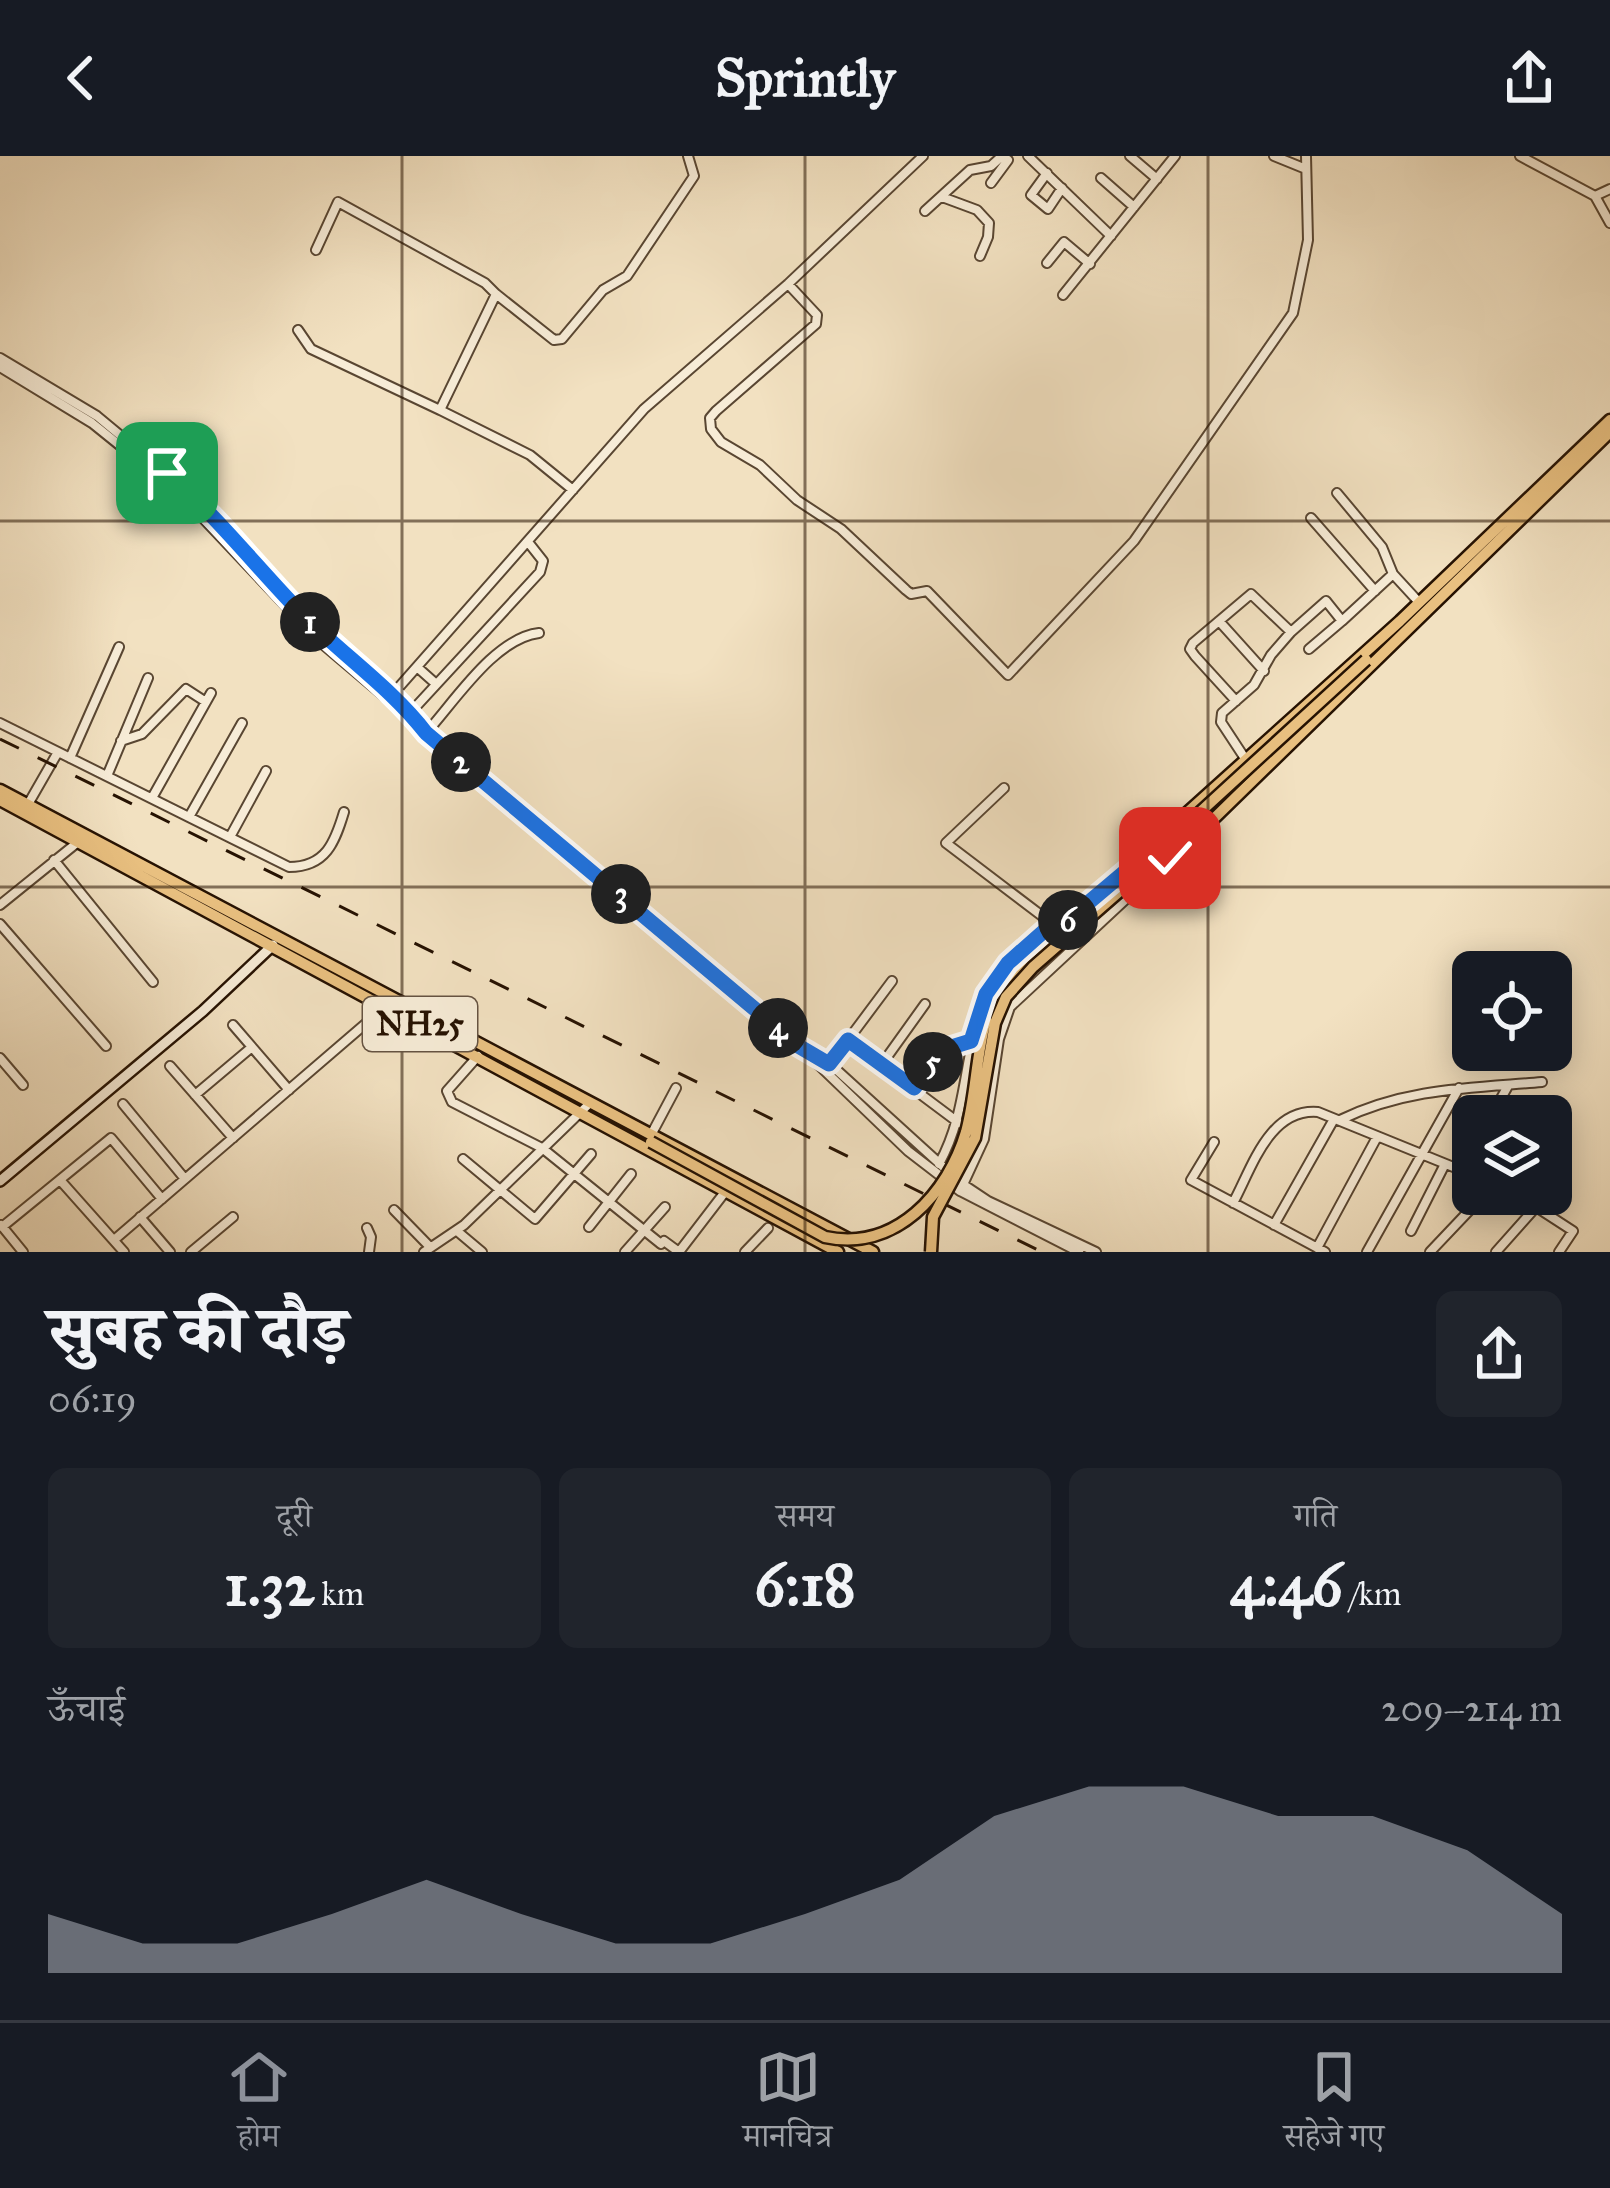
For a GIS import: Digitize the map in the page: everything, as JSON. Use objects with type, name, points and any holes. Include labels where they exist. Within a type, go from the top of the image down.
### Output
[{"type":"main road","points":[[1133,865],[1170,858],[1322,716],[1404,625],[1610,420]]},
{"type":"main road","points":[[651,1138],[838,1242],[871,1243],[900,1232],[925,1209],[960,1147],[980,1042],[1004,984],[1069,919],[1404,625],[1610,432]]},
{"type":"main road","points":[[931,1252],[933,1216],[975,1138],[995,1023],[1015,985],[1404,625]]},
{"type":"main road","name":"NH25","points":[[0,790],[79,842],[275,942],[479,1056],[651,1138]]},
{"type":"main road","name":"NH25","points":[[0,800],[25,809],[586,1107],[624,1136],[838,1252]]},
{"type":"main road","points":[[624,1136],[651,1138],[873,1252]]},
{"type":"street","points":[[316,250],[338,202],[484,283],[554,340],[562,340],[603,290],[627,276],[694,176],[688,156]]},
{"type":"street","points":[[392,694],[644,409],[788,284],[923,156]]},
{"type":"street","points":[[1028,156],[1112,236]]},
{"type":"street","points":[[1130,156],[1157,179]]},
{"type":"street","points":[[1063,295],[1174,156]]},
{"type":"street","points":[[1274,156],[1306,169]]},
{"type":"street","points":[[788,284],[817,315],[816,324],[716,411],[709,424],[716,437],[760,465],[797,500],[841,530],[911,594],[927,592],[1008,675],[1134,541],[1293,314],[1308,240],[1306,156]]},
{"type":"street","points":[[1520,156],[1595,196],[1610,223]]},
{"type":"street","points":[[992,183],[1006,157]]},
{"type":"street","points":[[925,211],[970,170],[1006,157]]},
{"type":"street","points":[[1047,173],[1031,195],[1048,209],[1062,188]]},
{"type":"street","points":[[1101,178],[1134,207]]},
{"type":"street","points":[[1595,196],[1610,188]]},
{"type":"street","points":[[940,197],[977,210],[989,223],[980,256]]},
{"type":"street","points":[[1047,263],[1064,242],[1090,264]]},
{"type":"street","points":[[440,410],[496,295]]},
{"type":"street","points":[[298,330],[311,349],[530,454],[573,490]]},
{"type":"street","points":[[0,362],[97,416],[176,481],[325,637],[392,694],[426,733]]},
{"type":"street","points":[[0,362],[92,423],[180,494],[320,642],[800,1047],[844,1093],[961,1188],[1079,1252]]},
{"type":"street","points":[[1337,494],[1382,547],[1393,574],[1416,599]]},
{"type":"street","points":[[1310,518],[1375,591]]},
{"type":"street","points":[[410,712],[540,572],[543,561],[528,542]]},
{"type":"street","points":[[1310,649],[1393,574]]},
{"type":"street","points":[[1236,700],[1190,649],[1251,594],[1291,632]]},
{"type":"street","points":[[1246,760],[1221,722],[1222,713],[1264,670],[1291,632],[1325,601],[1342,621]]},
{"type":"street","points":[[1219,621],[1264,670]]},
{"type":"street","points":[[426,733],[504,646],[523,635],[539,633]]},
{"type":"street","points":[[70,758],[119,647]]},
{"type":"street","points":[[417,667],[436,683]]},
{"type":"street","points":[[107,776],[148,678]]},
{"type":"street","points":[[122,741],[142,734],[183,691],[208,697],[152,798]]},
{"type":"street","points":[[0,723],[298,868],[332,849],[344,812]]},
{"type":"street","points":[[189,817],[242,723]]},
{"type":"street","points":[[25,809],[58,752]]},
{"type":"street","points":[[230,837],[266,771]]},
{"type":"street","points":[[1004,788],[946,843],[1054,926]]},
{"type":"street","points":[[0,905],[79,842]]},
{"type":"street","points":[[961,1188],[984,1139],[999,1039],[1010,1007],[1170,858]]},
{"type":"street","points":[[54,860],[153,982]]},
{"type":"street","points":[[936,1168],[958,1123],[977,1014],[996,976],[1054,926],[1069,919]]},
{"type":"street","points":[[0,924],[106,1046]]},
{"type":"street","points":[[0,1181],[203,1010],[275,942]]},
{"type":"street","points":[[829,1064],[892,981]]},
{"type":"street","points":[[882,1064],[925,1004]]},
{"type":"street","points":[[114,1240],[386,1006]]},
{"type":"street","points":[[233,1025],[289,1090]]},
{"type":"street","points":[[848,1040],[958,1123]]},
{"type":"street","points":[[914,1088],[945,1049],[971,1041]]},
{"type":"street","points":[[195,1095],[252,1047]]},
{"type":"street","points":[[800,1047],[829,1064],[936,1168]]},
{"type":"street","points":[[479,1056],[447,1091],[447,1097],[542,1148],[643,1232],[679,1252],[688,1248],[725,1192]]},
{"type":"street","points":[[0,1058],[23,1085]]},
{"type":"street","points":[[170,1066],[233,1138]]},
{"type":"street","points":[[1274,1225],[1336,1120],[1388,1099],[1542,1082]]},
{"type":"street","points":[[1503,1095],[1508,1085]]},
{"type":"street","points":[[651,1138],[676,1088]]},
{"type":"street","points":[[1367,1252],[1459,1088]]},
{"type":"street","points":[[123,1104],[185,1179]]},
{"type":"street","points":[[394,1210],[427,1249],[457,1231],[586,1107]]},
{"type":"street","points":[[1233,1203],[1273,1130],[1283,1119],[1306,1111],[1452,1167]]},
{"type":"street","points":[[1214,1142],[1191,1180],[1321,1250],[1377,1137]]},
{"type":"street","points":[[23,1252],[1,1226],[112,1138],[162,1198]]},
{"type":"street","points":[[463,1160],[535,1219],[591,1154]]},
{"type":"street","points":[[1411,1231],[1445,1164]]},
{"type":"street","points":[[589,1227],[631,1174]]},
{"type":"street","points":[[60,1180],[124,1252]]},
{"type":"street","points":[[961,1188],[1096,1252]]},
{"type":"street","points":[[625,1252],[664,1207]]},
{"type":"street","points":[[1430,1252],[1465,1215]]},
{"type":"street","points":[[1496,1252],[1529,1215]]},
{"type":"street","points":[[1550,1215],[1570,1226],[1571,1237],[1559,1252]]},
{"type":"street","points":[[140,1217],[170,1252]]},
{"type":"street","points":[[191,1252],[233,1217]]},
{"type":"street","points":[[367,1228],[369,1252]]},
{"type":"street","points":[[745,1252],[769,1228]]},
{"type":"street","points":[[457,1231],[482,1252]]},
{"type":"railway","points":[[0,739],[1042,1252]]},
{"type":"route","points":[[167,473],[206,508],[325,637],[407,709],[426,733],[800,1047],[829,1064],[848,1040],[914,1088],[945,1049],[971,1041],[986,994],[1008,963],[1133,865],[1170,858]]}]
